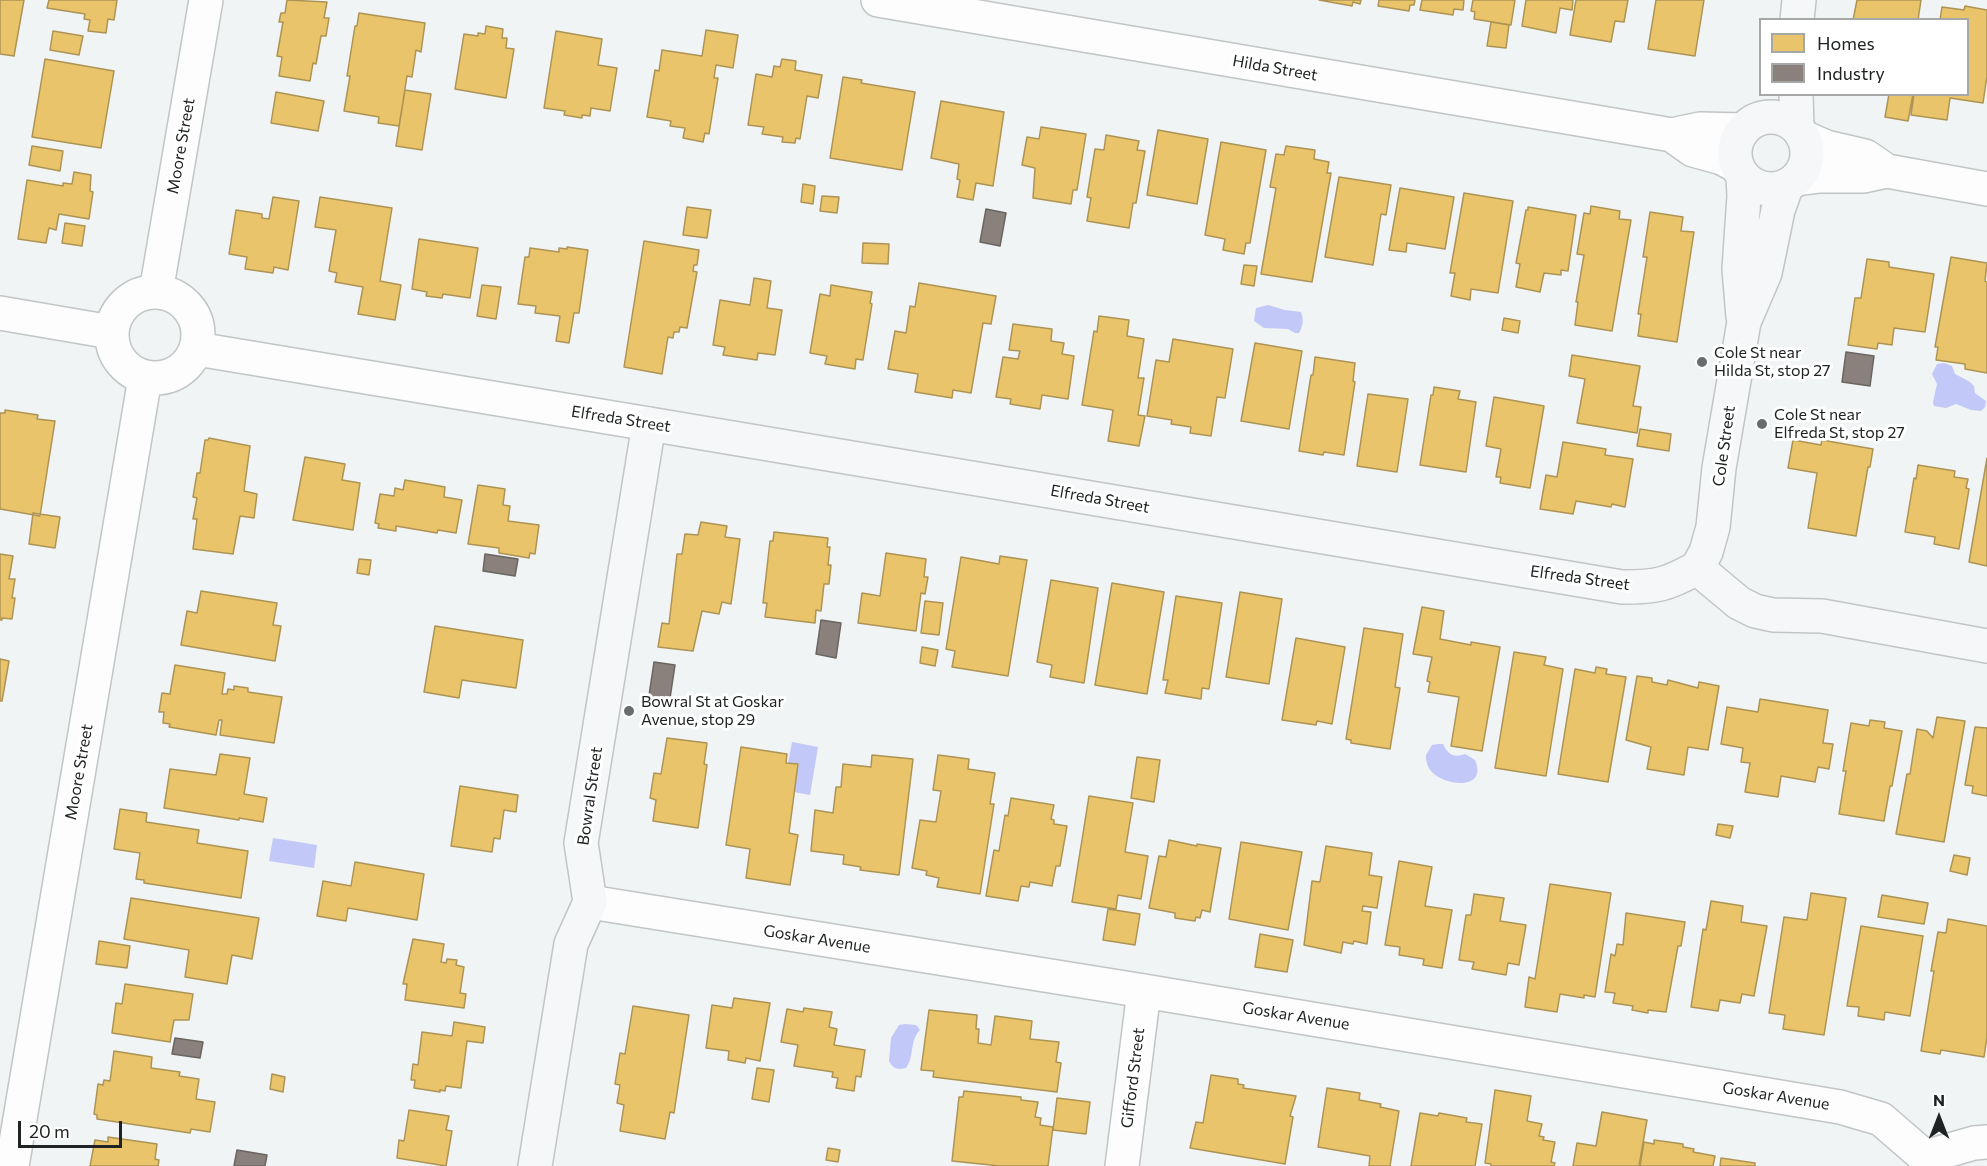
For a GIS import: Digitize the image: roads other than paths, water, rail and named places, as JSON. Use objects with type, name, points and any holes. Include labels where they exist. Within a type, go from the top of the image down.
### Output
[{"type":"street","name":"Moore Street","points":[[156,291],[206,0]]},
{"type":"street","name":"Hilda Street","points":[[878,0],[1672,135],[1753,116]]},
{"type":"street","points":[[1791,182],[1803,170],[1806,159],[1806,148],[1800,133],[1796,96]]},
{"type":"street","points":[[1887,171],[1865,156],[1826,147],[1777,118],[1753,116],[1737,141],[1735,154],[1740,171],[1753,185],[1765,189],[1776,189],[1791,182],[1820,176],[1864,176],[1887,171],[1987,189]]},
{"type":"street","name":"Hilda Street","points":[[1672,135],[1693,150],[1722,158],[1740,171]]},
{"type":"street","name":"Cole Street","points":[[1740,171],[1744,196],[1739,268],[1744,322]]},
{"type":"street","name":"Cole Street","points":[[1697,568],[1706,552],[1713,527],[1719,468],[1744,322],[1765,273],[1778,210],[1791,182]]},
{"type":"street","points":[[156,291],[169,294],[191,310],[199,336],[196,349],[182,370],[158,379],[134,374],[123,366],[111,344],[111,332],[114,319],[130,298],[156,291]]},
{"type":"street","points":[[0,313],[111,332]]},
{"type":"street","name":"Elfreda Street","points":[[196,349],[1622,586],[1653,586],[1674,581],[1697,568]]},
{"type":"street","name":"Moore Street","points":[[12,1166],[145,378]]},
{"type":"street","name":"Bowral Street","points":[[590,902],[581,843],[649,424]]},
{"type":"street","points":[[1697,568],[1739,603],[1755,611],[1773,615],[1822,616],[1987,646]]},
{"type":"street","points":[[535,1166],[571,944],[590,902]]},
{"type":"street","name":"Goskar Avenue","points":[[590,902],[1144,991],[1840,1107],[1881,1119],[1926,1161],[1974,1143],[1987,1142]]},
{"type":"street","name":"Gifford Street","points":[[1122,1166],[1144,991]]},
{"type":"water","points":[[1268,305],[1301,312],[1303,322],[1299,333],[1288,329],[1264,328],[1254,321],[1256,308]]},
{"type":"water","points":[[1944,363],[1952,366],[1955,374],[1970,382],[1974,386],[1975,393],[1986,401],[1981,411],[1956,404],[1946,408],[1934,406],[1937,384],[1932,374],[1937,364]]},
{"type":"water","points":[[792,742],[818,747],[810,795],[783,790]]},
{"type":"water","points":[[1443,744],[1452,755],[1465,754],[1475,760],[1476,777],[1471,781],[1455,783],[1438,777],[1432,772],[1427,764],[1426,755],[1432,745]]},
{"type":"water","points":[[273,838],[317,845],[314,868],[269,861]]},
{"type":"water","points":[[899,1025],[916,1025],[920,1030],[914,1039],[909,1063],[906,1068],[898,1069],[889,1061],[891,1038]]},
{"type":"place","name":"Cole St near Hilda St, stop 27","points":[[1702,362]]},
{"type":"place","name":"Cole St near Elfreda St, stop 27","points":[[1762,424]]},
{"type":"place","name":"Bowral St at Goskar Avenue, stop 29","points":[[629,711]]}]
